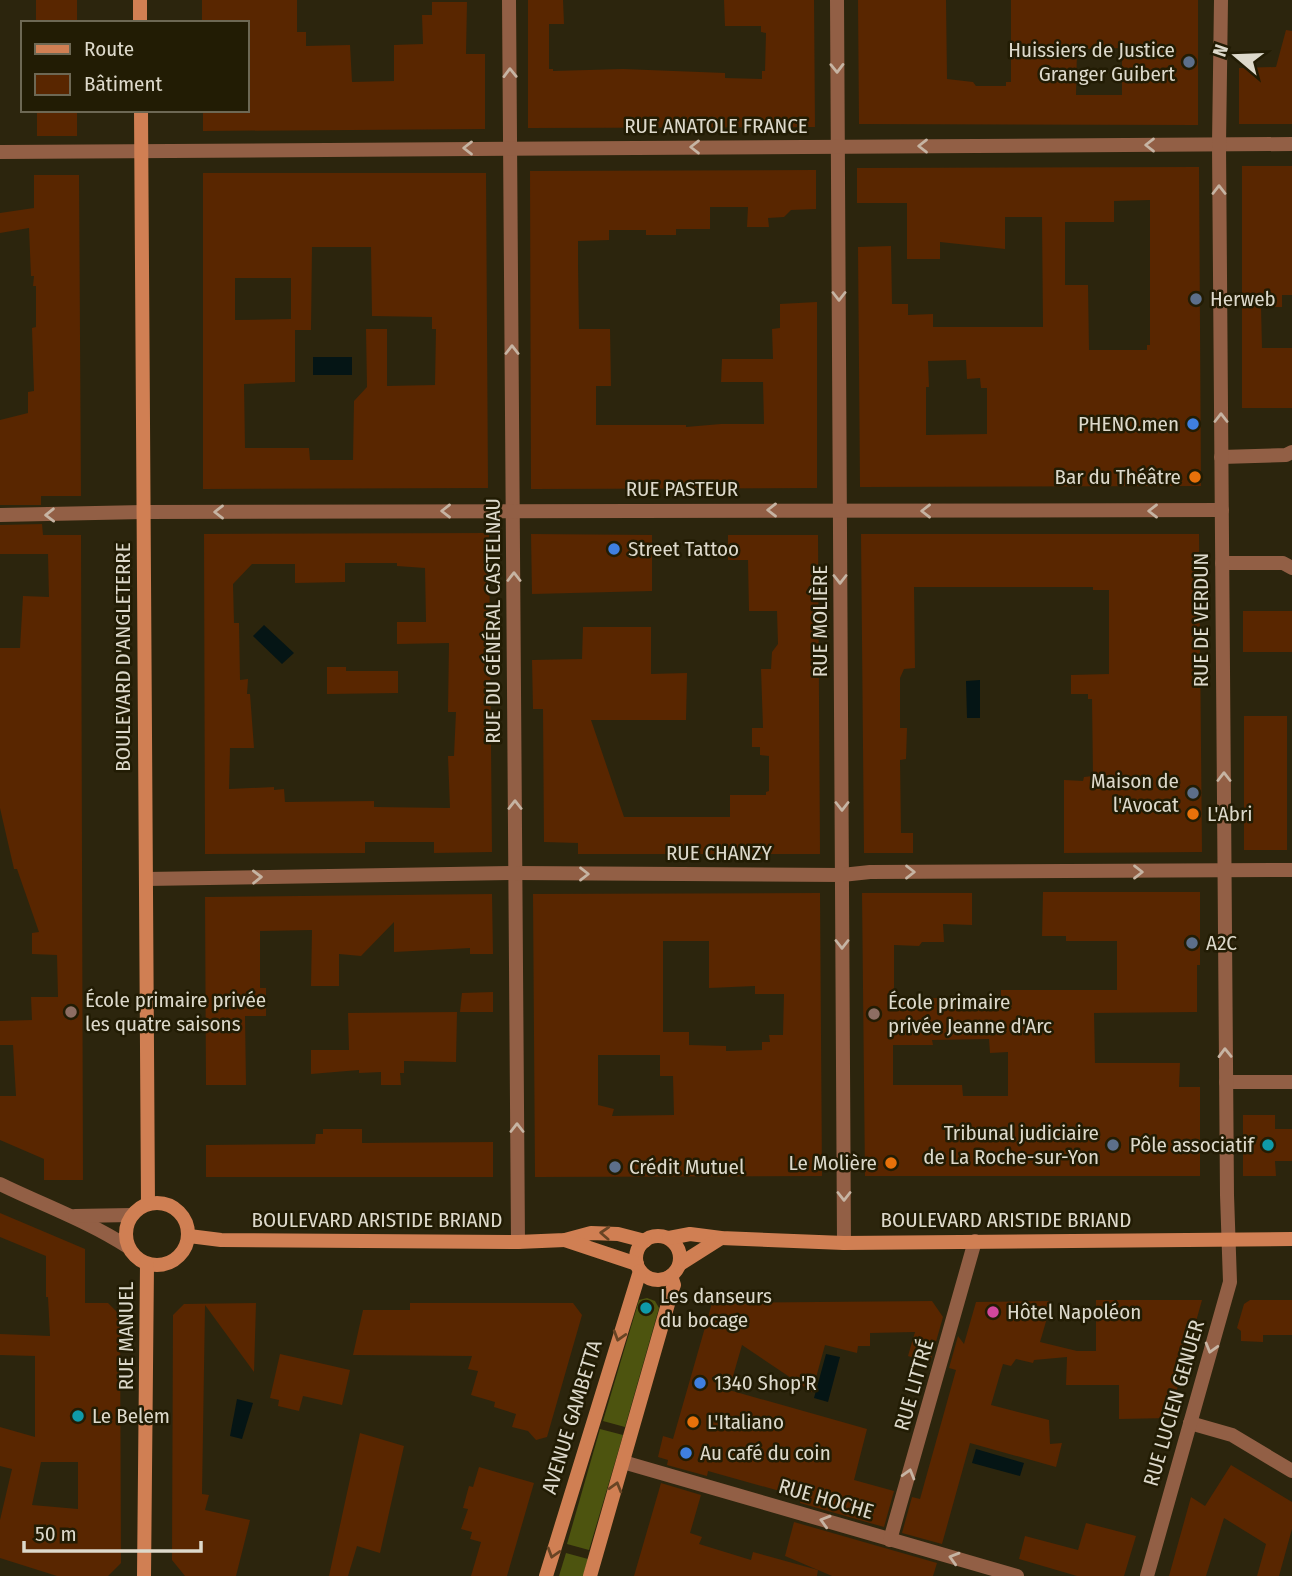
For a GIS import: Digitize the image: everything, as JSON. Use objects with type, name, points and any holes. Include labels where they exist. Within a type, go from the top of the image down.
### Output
[{"type":"main road","points":[[140,0],[140,21]]},
{"type":"main road","name":"BOULEVARD D'ANGLETERRE","points":[[141,112],[148,1204]]},
{"type":"main road","points":[[163,1203],[178,1210],[188,1226],[187,1244],[177,1259],[162,1265],[147,1264],[136,1257],[128,1247],[126,1230],[132,1215],[148,1204],[163,1203]]},
{"type":"main road","name":"BOULEVARD ARISTIDE BRIAND","points":[[188,1236],[221,1240],[517,1242],[565,1240],[591,1233],[618,1234],[645,1241]]},
{"type":"main road","name":"BOULEVARD ARISTIDE BRIAND","points":[[668,1238],[690,1234],[720,1238],[844,1242],[1292,1239]]},
{"type":"main road","points":[[590,1576],[674,1284],[676,1270],[679,1249],[668,1238],[654,1236],[645,1241],[638,1251],[638,1268],[645,1276],[658,1280],[676,1270],[720,1238]]},
{"type":"main road","name":"BOULEVARD ARISTIDE BRIAND","points":[[565,1240],[638,1268]]},
{"type":"main road","name":"RUE MANUEL","points":[[144,1576],[147,1264]]},
{"type":"main road","name":"AVENUE GAMBETTA","points":[[546,1576],[638,1268]]},
{"type":"street","name":"RUE DU GÉNÉRAL CASTELNAU","points":[[509,0],[517,1242]]},
{"type":"street","name":"RUE MOLIÈRE","points":[[836,0],[844,1242]]},
{"type":"street","name":"RUE DE VERDUN","points":[[1221,0],[1219,144],[1228,1239]]},
{"type":"street","name":"RUE ANATOLE FRANCE","points":[[0,152],[1292,144]]},
{"type":"street","points":[[1221,457],[1286,455],[1292,452]]},
{"type":"street","name":"RUE PASTEUR","points":[[0,515],[143,512],[1222,510]]},
{"type":"street","points":[[1222,563],[1283,563],[1292,568]]},
{"type":"street","name":"RUE CHANZY","points":[[146,879],[515,873],[842,875],[870,872],[1292,870]]},
{"type":"street","points":[[1226,1082],[1292,1082]]},
{"type":"street","points":[[0,1184],[102,1230],[128,1247]]},
{"type":"street","points":[[67,1216],[132,1215]]},
{"type":"street","name":"RUE LUCIEN GENUER","points":[[1147,1576],[1230,1282],[1228,1239]]},
{"type":"street","name":"RUE LITTRÉ","points":[[890,1540],[975,1241]]},
{"type":"street","points":[[1190,1423],[1232,1435],[1292,1471]]},
{"type":"street","name":"RUE HOCHE","points":[[623,1462],[1017,1576]]},
{"type":"green space","points":[[647,1298],[655,1301],[659,1308],[625,1427],[603,1421],[639,1300]]},
{"type":"green space","points":[[600,1429],[623,1435],[589,1550],[567,1544]]},
{"type":"green space","points":[[566,1553],[588,1559],[583,1576],[559,1576]]},
{"type":"shaded area","points":[[313,357],[352,357],[352,375],[313,375]]},
{"type":"shaded area","points":[[264,625],[294,653],[282,664],[253,636]]},
{"type":"shaded area","points":[[980,680],[980,718],[967,718],[966,681]]},
{"type":"shaded area","points":[[826,1354],[840,1357],[828,1402],[814,1398]]},
{"type":"shaded area","points":[[237,1399],[253,1403],[242,1439],[230,1436]]},
{"type":"shaded area","points":[[976,1449],[1024,1463],[1020,1476],[972,1463]]},
{"type":"building","points":[[36,0],[77,0],[77,21],[36,21]]},
{"type":"building","points":[[202,0],[297,0],[297,32],[306,32],[306,46],[350,45],[352,82],[394,81],[394,45],[423,44],[422,15],[432,15],[432,2],[467,2],[466,54],[485,54],[485,129],[203,131],[203,112],[248,112],[248,21],[202,21]]},
{"type":"building","points":[[528,0],[563,0],[564,24],[549,24],[549,69],[553,71],[623,69],[725,73],[725,78],[762,79],[762,71],[765,71],[766,33],[761,32],[761,26],[725,26],[724,0],[814,0],[815,127],[528,128]]},
{"type":"building","points":[[858,0],[946,0],[947,79],[973,82],[976,86],[1006,86],[1006,82],[1011,82],[1011,0],[1198,0],[1198,125],[859,124]],"holes":[[[1122,48],[1122,95],[1076,95],[1077,49]]]},
{"type":"building","points":[[1286,30],[1292,31],[1292,124],[1239,124],[1239,68],[1276,67]]},
{"type":"building","points":[[37,112],[77,112],[77,136],[37,136]]},
{"type":"building","points":[[1242,166],[1292,166],[1292,295],[1282,295],[1282,307],[1261,307],[1262,348],[1292,348],[1292,408],[1242,408]]},
{"type":"building","points":[[1199,167],[1201,486],[860,487],[858,247],[891,246],[892,304],[908,304],[908,315],[933,314],[933,327],[1043,327],[1042,217],[1005,217],[1005,249],[940,242],[940,259],[907,259],[907,203],[857,203],[857,168]],"holes":[[[1150,200],[1150,345],[1147,345],[1147,350],[1089,350],[1088,285],[1065,285],[1065,222],[1114,222],[1114,201]],[[966,360],[967,379],[980,378],[981,388],[987,388],[987,434],[926,435],[928,361]]]},
{"type":"building","points":[[816,170],[816,209],[791,210],[784,217],[768,218],[769,227],[747,227],[748,207],[710,207],[710,229],[676,229],[676,235],[646,235],[646,230],[609,230],[609,240],[578,241],[578,265],[579,329],[610,329],[611,386],[596,386],[596,425],[686,427],[764,424],[763,382],[721,382],[722,359],[773,359],[772,329],[780,328],[780,304],[817,302],[817,488],[531,489],[530,171]]},
{"type":"building","points":[[203,173],[486,173],[488,488],[203,489]],"holes":[[[312,247],[371,247],[372,316],[432,317],[432,329],[436,329],[435,385],[387,386],[387,329],[366,329],[367,387],[354,401],[353,460],[310,460],[309,448],[245,448],[244,384],[295,382],[295,330],[311,330]],[[235,278],[291,278],[291,319],[235,320]]]},
{"type":"building","points":[[34,175],[79,175],[81,496],[41,496],[41,505],[0,505],[0,420],[28,413],[28,392],[34,391],[32,328],[36,327],[36,286],[33,286],[34,276],[31,276],[29,228],[0,233],[0,213],[34,208]]},
{"type":"building","points":[[42,524],[43,535],[81,535],[83,1180],[44,1180],[44,1159],[0,1140],[0,1096],[16,1096],[13,1045],[0,1045],[0,1021],[32,1020],[31,997],[58,997],[57,955],[32,954],[32,933],[39,932],[17,869],[14,869],[0,808],[0,648],[20,648],[23,596],[49,597],[48,554],[0,554],[0,525]]},
{"type":"building","points":[[489,533],[492,852],[434,853],[434,842],[365,842],[365,853],[205,854],[204,534]],"holes":[[[345,563],[397,563],[397,566],[425,568],[426,622],[397,622],[397,644],[449,643],[448,712],[456,712],[454,756],[448,756],[450,808],[374,807],[374,801],[285,802],[284,789],[229,789],[230,748],[254,748],[250,694],[247,694],[248,679],[240,680],[239,623],[234,623],[233,584],[252,564],[295,564],[295,583],[345,582]]]},
{"type":"building","points":[[531,534],[652,535],[652,591],[532,594]]},
{"type":"building","points":[[861,534],[1199,534],[1202,852],[1064,853],[1064,780],[1083,781],[1084,777],[1093,776],[1092,699],[1088,699],[1088,694],[1071,694],[1071,675],[1109,674],[1109,590],[1093,590],[1093,587],[914,587],[915,668],[904,669],[900,678],[900,728],[907,728],[906,759],[900,760],[901,833],[913,833],[913,853],[864,853]]},
{"type":"building","points":[[728,535],[818,535],[820,854],[578,854],[578,843],[544,842],[543,709],[533,709],[532,660],[582,659],[583,627],[651,627],[651,674],[687,673],[686,720],[591,720],[624,817],[730,817],[730,795],[766,795],[769,791],[769,756],[760,755],[760,747],[752,747],[752,728],[763,728],[761,669],[771,669],[772,652],[778,644],[777,611],[749,611],[748,560],[728,560]]},
{"type":"building","points":[[1243,611],[1292,611],[1292,652],[1243,652]]},
{"type":"building","points":[[327,667],[346,667],[346,671],[398,671],[398,693],[327,694]]},
{"type":"building","points":[[1244,716],[1287,716],[1287,850],[1244,850]]},
{"type":"building","points":[[1043,892],[1200,892],[1197,1012],[1094,1013],[1095,1063],[1180,1063],[1179,1087],[1200,1087],[1200,1176],[865,1176],[862,893],[972,893],[972,925],[943,924],[944,942],[922,942],[919,946],[894,945],[894,998],[1001,998],[1001,990],[1117,990],[1117,941],[1066,941],[1066,936],[1042,936]],"holes":[[[989,1039],[990,1053],[1008,1052],[1008,1096],[963,1096],[962,1085],[893,1085],[893,1045],[933,1045],[932,1040]]]},
{"type":"building","points":[[820,893],[822,1176],[535,1177],[533,894]],"holes":[[[663,941],[709,941],[709,988],[755,986],[755,994],[784,994],[783,1035],[769,1035],[770,1042],[762,1042],[762,1050],[726,1051],[726,1046],[689,1045],[689,1032],[663,1032]],[[598,1055],[660,1055],[660,1076],[673,1076],[674,1115],[612,1116],[614,1109],[598,1105]]]},
{"type":"building","points":[[492,894],[493,954],[470,954],[470,948],[394,952],[394,922],[361,956],[339,954],[339,986],[311,986],[312,930],[260,931],[260,988],[266,988],[266,1016],[245,1016],[246,1085],[206,1085],[205,897]]},
{"type":"building","points":[[493,992],[493,1012],[460,1012],[462,993]]},
{"type":"building","points":[[457,1012],[456,1062],[404,1061],[404,1073],[400,1073],[401,1085],[381,1085],[381,1072],[359,1073],[359,1070],[311,1074],[311,1050],[349,1050],[348,1013]]},
{"type":"building","name":"Pôle associatif","points":[[1243,1115],[1275,1115],[1275,1129],[1292,1129],[1292,1161],[1275,1161],[1276,1176],[1243,1176]]},
{"type":"building","points":[[323,1129],[362,1129],[362,1143],[493,1142],[493,1177],[206,1177],[206,1145],[315,1144],[316,1134],[323,1134]]},
{"type":"building","points":[[0,1213],[85,1249],[85,1303],[108,1303],[120,1315],[121,1563],[108,1576],[57,1576],[0,1558],[0,1520],[12,1469],[0,1466],[0,1427],[35,1437],[35,1356],[0,1355],[0,1334],[50,1336],[46,1256],[0,1237]],"holes":[[[41,1462],[78,1462],[78,1509],[32,1505]]]},
{"type":"building","points":[[1096,1300],[1202,1300],[1169,1418],[1119,1419],[1119,1385],[1066,1385],[1067,1357],[1034,1360],[1033,1363],[1016,1359],[1011,1366],[1003,1364],[991,1405],[1049,1420],[1050,1444],[1062,1443],[1056,1467],[970,1443],[942,1544],[902,1533],[912,1497],[920,1499],[956,1370],[949,1368],[958,1336],[964,1344],[976,1302],[1052,1301],[1040,1342],[1077,1351],[1096,1351]]},
{"type":"building","points":[[1250,1300],[1292,1300],[1292,1335],[1263,1335],[1263,1342],[1241,1341],[1241,1331],[1237,1328],[1244,1304]]},
{"type":"building","points":[[932,1301],[943,1317],[930,1363],[908,1356],[915,1332],[870,1333],[870,1346],[858,1346],[857,1353],[825,1345],[812,1392],[742,1345],[729,1390],[867,1429],[854,1480],[894,1491],[884,1527],[800,1503],[801,1497],[708,1471],[707,1476],[667,1465],[668,1460],[658,1457],[663,1436],[673,1439],[712,1303]]},
{"type":"building","points":[[256,1303],[254,1372],[205,1305],[202,1494],[209,1495],[205,1510],[250,1520],[236,1576],[185,1576],[172,1560],[173,1315],[184,1304]]},
{"type":"building","points":[[410,1303],[573,1303],[582,1315],[547,1437],[536,1440],[528,1431],[512,1427],[516,1414],[494,1407],[495,1402],[471,1395],[478,1371],[468,1369],[472,1356],[353,1355],[363,1310],[410,1310]]},
{"type":"building","points":[[280,1354],[350,1370],[342,1405],[303,1396],[299,1411],[278,1406],[279,1400],[270,1398]]},
{"type":"building","points":[[360,1433],[404,1446],[380,1553],[357,1546],[348,1576],[329,1576]]},
{"type":"building","points":[[1231,1465],[1292,1502],[1292,1529],[1279,1576],[1257,1576],[1266,1544],[1224,1518],[1206,1576],[1169,1576],[1191,1497],[1205,1506]]},
{"type":"building","points":[[479,1467],[534,1483],[507,1576],[471,1576],[481,1542],[470,1539],[472,1532],[461,1529],[468,1509],[463,1508],[469,1486],[473,1487]]},
{"type":"building","points":[[661,1483],[701,1495],[690,1533],[702,1537],[699,1544],[751,1560],[753,1552],[818,1570],[817,1576],[634,1576]]},
{"type":"building","points":[[794,1522],[937,1563],[933,1576],[832,1576],[785,1556]]},
{"type":"building","points":[[1086,1523],[1136,1536],[1124,1576],[1077,1576],[1019,1559],[1025,1536],[1078,1550]]},
{"type":"place","name":"Huissiers de Justice Granger Guibert","points":[[1189,62]]},
{"type":"place","name":"Herweb","points":[[1196,299]]},
{"type":"place","name":"PHENO.men","points":[[1193,424]]},
{"type":"place","name":"Bar du Théâtre","points":[[1195,477]]},
{"type":"place","name":"Street Tattoo","points":[[614,549]]},
{"type":"place","name":"Maison de l'Avocat","points":[[1193,793]]},
{"type":"place","name":"L'Abri","points":[[1193,814]]},
{"type":"place","name":"A2C","points":[[1192,943]]},
{"type":"place","name":"École primaire privée les quatre saisons","points":[[71,1012]]},
{"type":"place","name":"École primaire privée Jeanne d'Arc","points":[[874,1014]]},
{"type":"place","name":"Tribunal judiciaire de La Roche-sur-Yon","points":[[1113,1145]]},
{"type":"place","name":"Pôle associatif","points":[[1268,1145]]},
{"type":"place","name":"Le Molière","points":[[891,1163]]},
{"type":"place","name":"Crédit Mutuel","points":[[615,1167]]},
{"type":"place","name":"Les danseurs du bocage","points":[[646,1308]]},
{"type":"place","name":"Hôtel Napoléon","points":[[993,1312]]},
{"type":"place","name":"1340 Shop'R","points":[[700,1383]]},
{"type":"place","name":"Le Belem","points":[[78,1416]]},
{"type":"place","name":"L'Italiano","points":[[693,1422]]},
{"type":"place","name":"Au café du coin","points":[[686,1453]]}]
